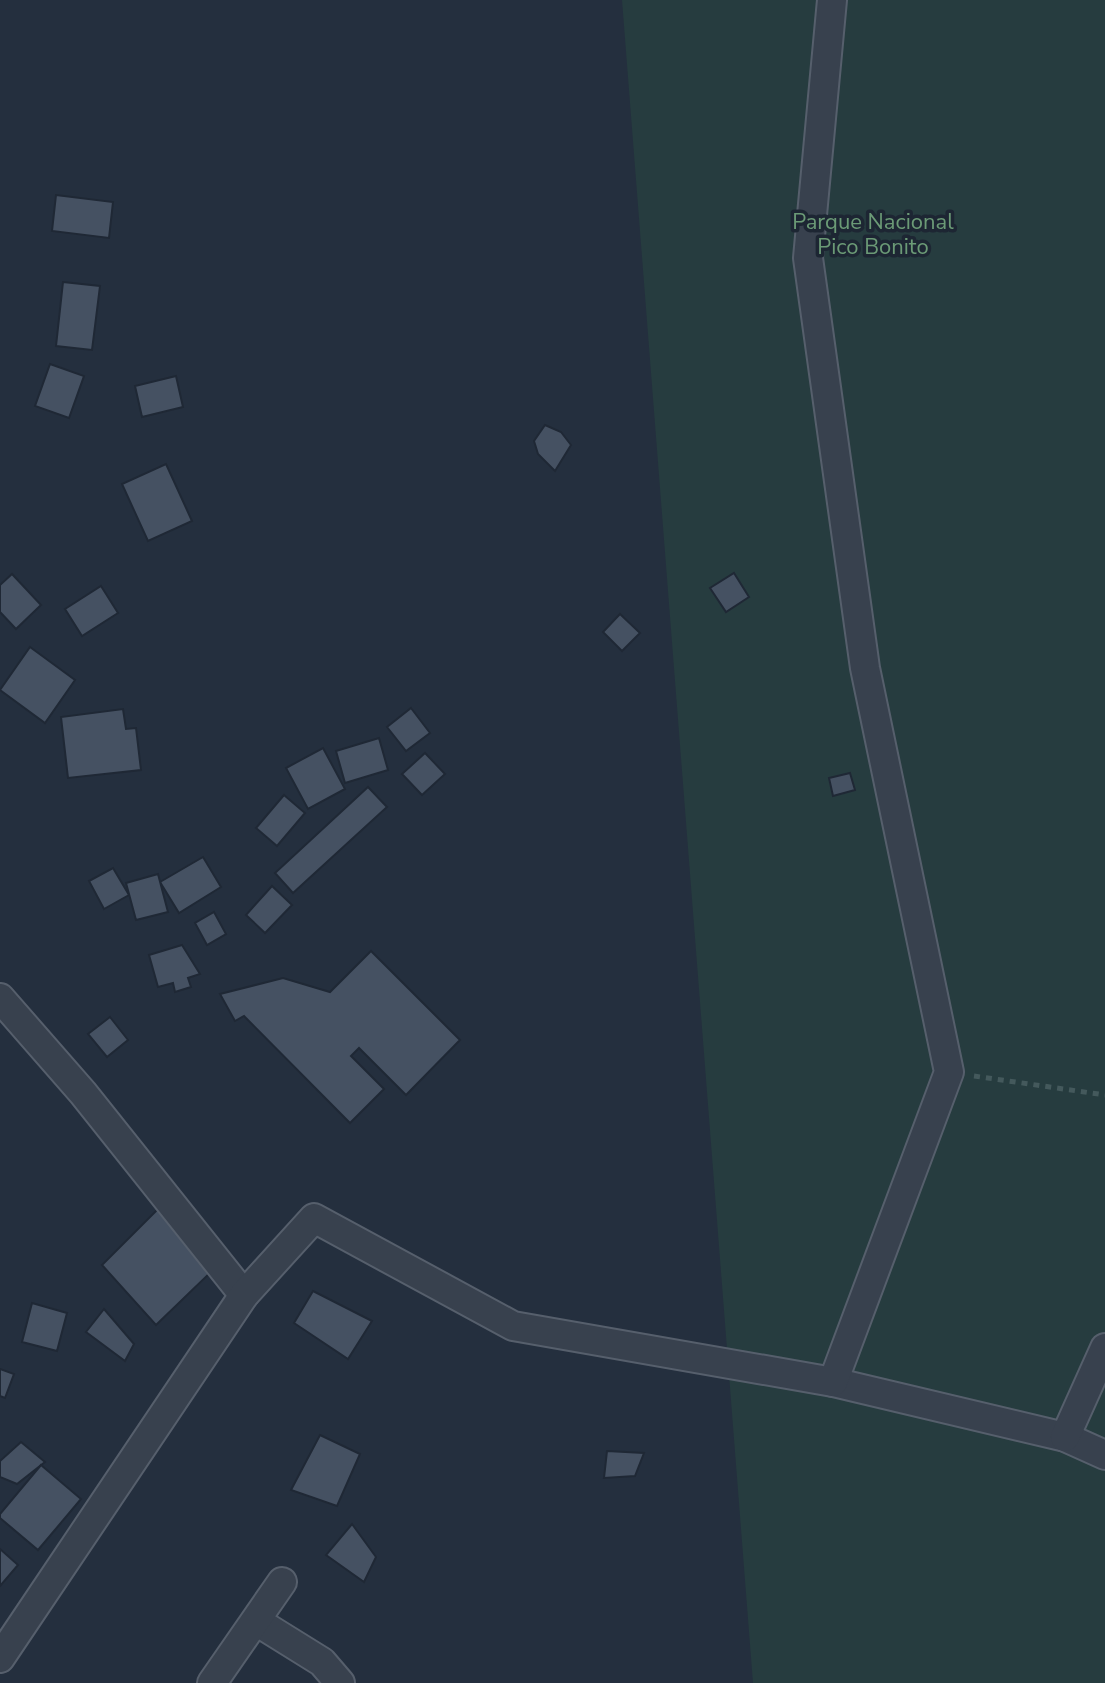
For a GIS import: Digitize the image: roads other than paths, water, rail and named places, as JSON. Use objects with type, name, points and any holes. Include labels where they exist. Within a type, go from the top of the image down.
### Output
[{"type":"street","points":[[832,0],[808,258],[865,668],[949,1072],[833,1382]]},
{"type":"street","points":[[0,998],[83,1093],[244,1295]]},
{"type":"street","points":[[0,1658],[244,1295],[314,1218],[513,1326],[833,1382],[1065,1437],[1105,1455]]},
{"type":"street","points":[[1065,1437],[1105,1348]]},
{"type":"street","points":[[212,1683],[282,1582]]},
{"type":"street","points":[[256,1621],[322,1662],[340,1683]]},
{"type":"park label","name":"Parque Nacional Pico Bonito","points":[[873,234]]}]
